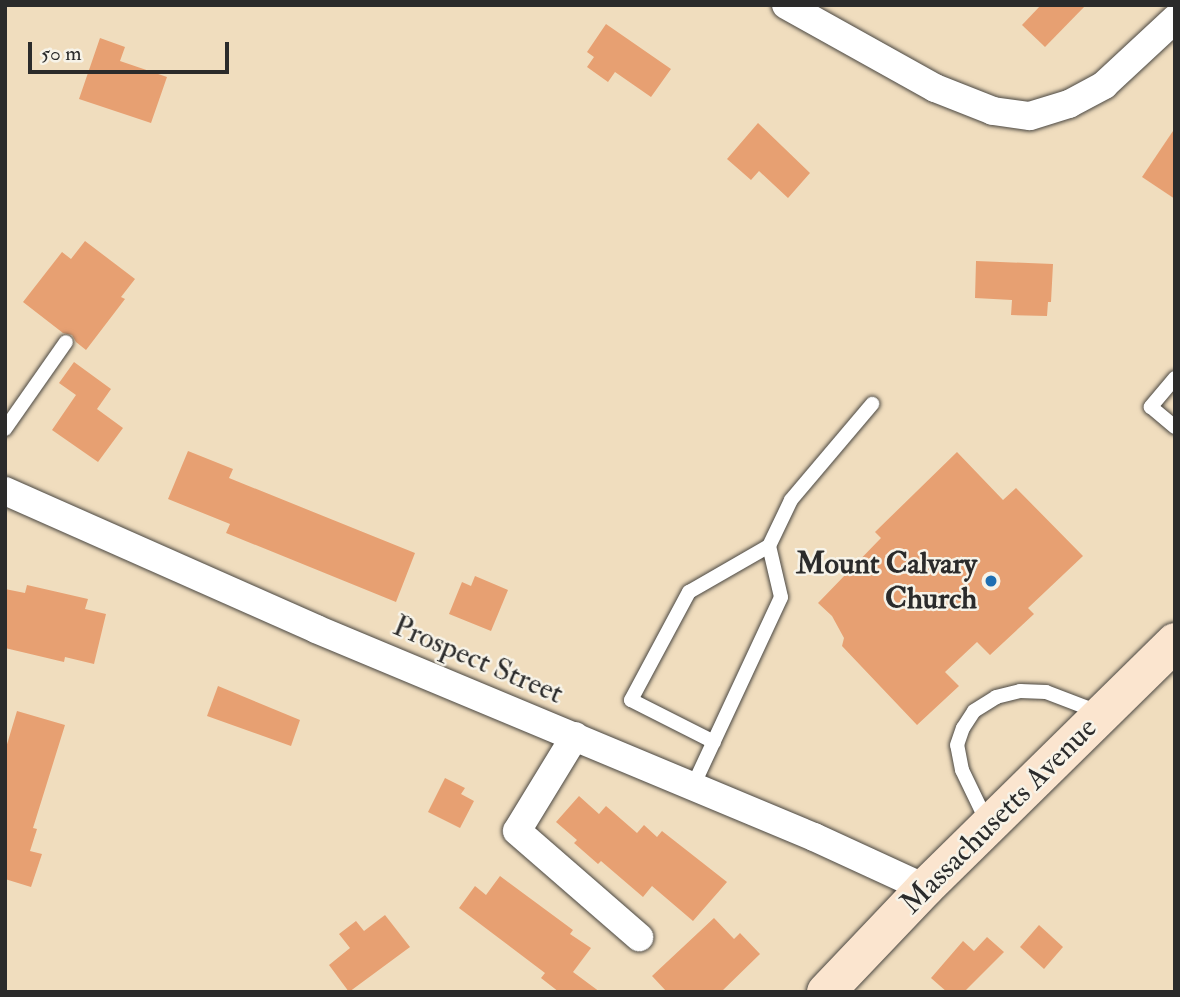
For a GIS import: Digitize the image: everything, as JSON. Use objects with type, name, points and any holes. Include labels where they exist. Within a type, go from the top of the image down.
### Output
[{"type":"main road","name":"Massachusetts Avenue","points":[[826,992],[925,888],[1175,642]]},
{"type":"street","points":[[786,5],[935,88],[993,111],[1030,116],[1069,104],[1104,85],[1175,19]]},
{"type":"street","name":"Prospect Street","points":[[5,491],[316,629],[814,836],[925,888]]},
{"type":"street","points":[[575,736],[517,831],[639,937]]},
{"type":"lane","points":[[5,429],[66,342]]},
{"type":"lane","points":[[1175,378],[1150,407],[1175,426]]},
{"type":"lane","points":[[714,742],[631,700],[688,592],[769,546],[791,500],[872,404]]},
{"type":"lane","points":[[693,786],[781,597],[769,546]]},
{"type":"lane","points":[[989,826],[962,771],[957,745],[962,729],[974,711],[996,697],[1020,691],[1046,692],[1102,714]]},
{"type":"building","points":[[1041,5],[1086,5],[1045,47],[1022,25]]},
{"type":"building","points":[[606,24],[671,69],[651,97],[615,72],[608,82],[587,67],[594,57],[587,52]]},
{"type":"building","points":[[100,38],[125,47],[120,61],[167,77],[151,123],[79,99]]},
{"type":"building","points":[[758,123],[810,173],[788,198],[759,171],[751,180],[727,159]]},
{"type":"building","points":[[1175,128],[1175,199],[1142,177]]},
{"type":"building","points":[[85,241],[135,279],[121,297],[125,299],[86,350],[72,335],[63,333],[23,302],[62,252],[71,259]]},
{"type":"building","points":[[976,261],[1053,264],[1051,302],[1048,302],[1047,316],[1011,315],[1012,300],[975,298]]},
{"type":"building","points":[[74,362],[111,389],[97,409],[123,428],[98,462],[52,430],[76,395],[59,383]]},
{"type":"building","points":[[188,451],[233,469],[229,478],[415,553],[396,602],[226,533],[230,524],[168,499]]},
{"type":"building","points":[[957,452],[1003,500],[1016,488],[1083,556],[1028,608],[1034,614],[990,655],[977,642],[945,672],[959,686],[917,725],[842,646],[844,638],[832,616],[818,603],[881,538],[875,532]]},
{"type":"building","points":[[475,576],[508,590],[491,631],[449,614],[462,582],[471,586]]},
{"type":"building","points":[[27,585],[88,599],[85,609],[106,614],[94,664],[65,657],[64,662],[5,648],[5,589],[25,593]]},
{"type":"building","points":[[218,686],[300,720],[291,746],[207,716]]},
{"type":"building","points":[[17,711],[65,725],[33,828],[37,829],[30,851],[42,854],[31,887],[5,879],[5,751]]},
{"type":"building","points":[[445,778],[465,788],[461,794],[474,801],[460,828],[428,812]]},
{"type":"building","points":[[579,796],[599,814],[606,806],[637,833],[644,825],[657,837],[662,831],[727,882],[693,921],[652,886],[643,897],[601,861],[598,864],[574,843],[577,840],[556,822]]},
{"type":"building","points":[[500,876],[573,930],[570,934],[591,948],[573,972],[600,992],[559,992],[541,978],[545,973],[459,908],[475,886],[486,895]]},
{"type":"building","points":[[385,915],[410,947],[349,992],[329,965],[350,948],[339,934],[356,921],[364,931]]},
{"type":"building","points":[[714,918],[734,939],[740,933],[760,954],[721,992],[667,992],[652,976]]},
{"type":"building","points":[[1039,925],[1063,947],[1044,969],[1020,947]]},
{"type":"building","points":[[987,937],[1004,952],[964,992],[947,992],[931,978],[963,941],[974,951]]},
{"type":"place","name":"Mount Calvary Church","points":[[991,581]]}]
